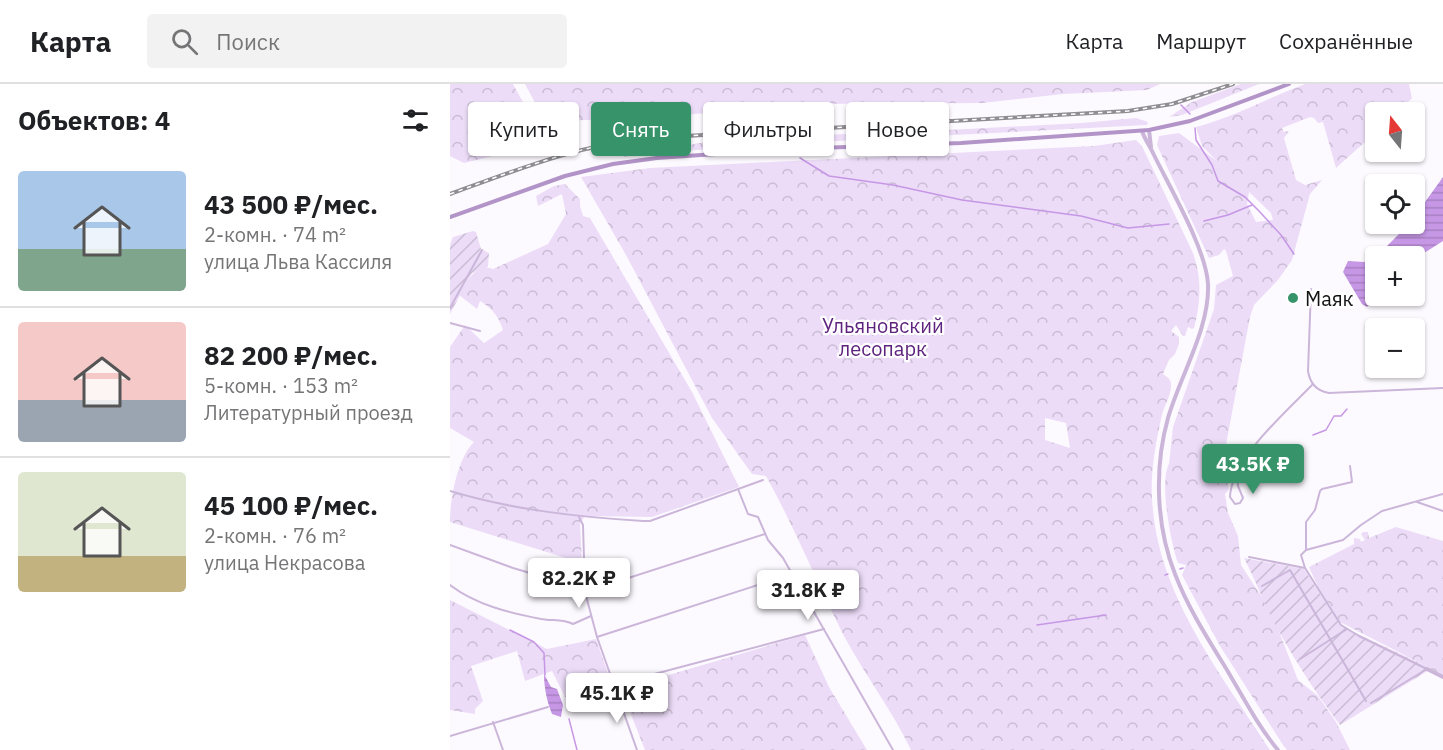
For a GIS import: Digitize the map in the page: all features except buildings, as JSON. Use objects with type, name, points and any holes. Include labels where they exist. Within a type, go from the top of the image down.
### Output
[{"type":"main road","points":[[450,218],[574,173],[613,164],[648,159],[789,149],[961,143],[1149,130],[1190,121],[1289,84]]},
{"type":"street","points":[[1142,130],[1196,242],[1205,266],[1208,283],[1207,304],[1203,320],[1173,403],[1163,441],[1159,487],[1166,544],[1174,573],[1188,604],[1278,750]]},
{"type":"street","points":[[1149,130],[1152,150]]},
{"type":"street","points":[[450,308],[482,250]]},
{"type":"street","points":[[1311,289],[1308,371],[1313,384],[1322,391],[1329,393],[1443,388]]},
{"type":"street","points":[[450,323],[480,331]]},
{"type":"street","points":[[1237,473],[1238,486],[1243,498],[1238,504],[1233,503],[1230,497],[1232,483],[1237,473],[1255,445],[1313,384]]},
{"type":"street","points":[[1306,550],[1306,522],[1315,510],[1320,492],[1322,489],[1352,482],[1350,466]]},
{"type":"street","points":[[451,493],[525,509],[579,517],[650,521],[763,480]]},
{"type":"street","points":[[738,489],[748,514],[758,517],[768,540],[793,574],[893,750]]},
{"type":"street","points":[[1443,494],[1380,512],[1338,542],[1306,550],[1301,555],[1305,568],[1341,625],[1443,677]]},
{"type":"street","points":[[1415,501],[1443,511]]},
{"type":"street","points":[[579,517],[583,525],[585,590],[591,616],[637,750]]},
{"type":"street","points":[[450,545],[492,561],[585,590],[765,533]]},
{"type":"street","points":[[1249,557],[1305,568]]},
{"type":"street","points":[[1262,586],[1290,570],[1366,701]]},
{"type":"street","points":[[597,637],[793,574]]},
{"type":"street","points":[[450,585],[504,612],[555,621],[563,620],[573,624],[591,616]]},
{"type":"street","points":[[589,695],[614,686],[824,629]]},
{"type":"street","points":[[1300,659],[1347,629]]},
{"type":"street","points":[[1371,703],[1427,669]]},
{"type":"street","points":[[450,736],[548,707]]},
{"type":"street","points":[[493,722],[503,750]]},
{"type":"green space","points":[[450,84],[513,84],[523,102],[468,102],[468,156],[493,156],[464,163],[450,156]]},
{"type":"green space","points":[[525,84],[1160,84],[1147,90],[1063,94],[982,103],[703,102],[703,113],[691,114],[691,102],[591,102],[591,120],[579,120],[579,102],[535,102]]},
{"type":"green space","points":[[1241,84],[1259,84],[1182,115],[1169,117],[1192,102]]},
{"type":"green space","points":[[1305,84],[1409,84],[1412,98],[1408,102],[1365,102],[1365,142],[1336,168],[1323,122],[1318,123],[1310,117],[1282,128],[1284,132],[1289,131],[1284,138],[1296,180],[1305,185],[1322,180],[1310,194],[1292,260],[1278,280],[1254,305],[1222,466],[1223,477],[1229,489],[1225,494],[1228,513],[1238,536],[1241,565],[1271,611],[1298,680],[1318,696],[1336,722],[1350,750],[1287,750],[1220,646],[1182,575],[1186,565],[1178,563],[1169,528],[1165,484],[1173,427],[1214,309],[1216,285],[1233,276],[1224,249],[1219,255],[1209,258],[1157,145],[1159,136],[1179,133],[1217,161],[1202,146],[1196,127],[1237,113]],"holes":[[[1249,192],[1271,213],[1273,220],[1256,222],[1247,204]]]},
{"type":"green space","points":[[1136,118],[1148,122],[1147,125],[949,135],[949,130]]},
{"type":"green space","points":[[834,134],[846,134],[846,141],[834,141]]},
{"type":"green space","name":"Ульяновский лесопарк","points":[[1136,140],[1142,146],[1193,253],[1200,290],[1194,328],[1188,327],[1185,336],[1176,325],[1171,331],[1179,337],[1179,344],[1163,374],[1170,381],[1171,388],[1162,415],[1152,474],[1153,510],[1158,543],[1181,606],[1197,636],[1270,750],[911,750],[844,636],[766,476],[752,474],[712,418],[626,255],[581,177],[650,168],[892,156],[949,156],[949,153],[1094,146]],"holes":[[[1045,418],[1066,423],[1070,448],[1045,440]]]},
{"type":"green space","points":[[703,143],[703,150],[691,150],[691,145]]},
{"type":"green space","points":[[565,184],[580,199],[583,216],[590,218],[692,392],[739,487],[652,517],[585,516],[580,523],[582,563],[450,522],[451,502],[459,469],[468,449],[474,442],[450,428],[450,347],[465,325],[484,343],[503,330],[492,310],[480,301],[477,309],[459,295],[476,271],[493,269],[548,244],[566,214],[562,194],[538,206],[536,196],[554,186]]},
{"type":"green space","points":[[476,232],[481,249],[489,253],[488,267],[472,273],[450,314],[450,245],[453,237]]},
{"type":"green space","points":[[1396,527],[1443,541],[1443,675],[1340,622],[1318,587],[1309,567],[1354,544],[1354,538],[1360,539],[1361,542],[1365,540],[1361,534],[1363,532],[1368,532],[1369,538]]},
{"type":"green space","points":[[1244,558],[1304,569],[1341,626],[1426,666],[1429,670],[1340,725],[1290,651]]},
{"type":"green space","points":[[450,600],[547,649],[596,639],[612,685],[579,697],[565,697],[552,671],[525,681],[517,651],[471,666],[483,701],[475,709],[475,714],[450,710]]},
{"type":"green space","points":[[805,635],[829,687],[867,750],[645,750],[621,689]]},
{"type":"shaded area","points":[[1443,177],[1443,241],[1425,252],[1425,246],[1387,246],[1399,234],[1425,234],[1425,202]]},
{"type":"shaded area","points":[[1348,261],[1364,262],[1365,306],[1343,272]]},
{"type":"shaded area","points":[[544,674],[551,687],[557,689],[563,705],[561,717],[552,714],[546,694]]},
{"type":"waterway","points":[[1181,105],[1190,114]]},
{"type":"waterway","points":[[1195,128],[1196,140],[1212,165],[1218,181],[1245,197],[1281,235],[1294,254]]},
{"type":"waterway","points":[[800,158],[829,176],[893,185],[962,200],[1081,216],[1128,228],[1169,224]]},
{"type":"waterway","points":[[1204,221],[1228,215],[1252,205]]},
{"type":"waterway","points":[[1313,435],[1326,430],[1334,416],[1341,416],[1347,409]]},
{"type":"waterway","points":[[1037,625],[1106,615]]},
{"type":"waterway","points":[[510,630],[534,642],[544,653],[545,675]]},
{"type":"waterway","points":[[569,719],[577,750]]},
{"type":"railway","points":[[450,194],[549,159],[625,141],[1128,111],[1172,104],[1233,84]]},
{"type":"place","name":"Маяк","points":[[1293,298]]}]
